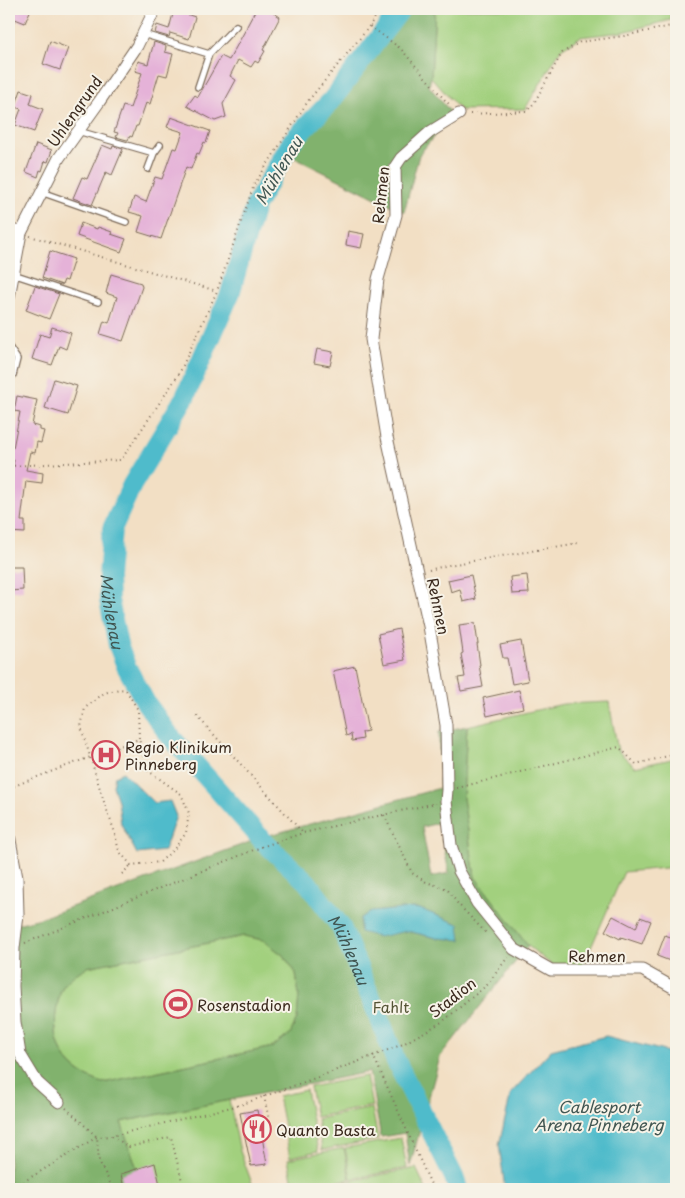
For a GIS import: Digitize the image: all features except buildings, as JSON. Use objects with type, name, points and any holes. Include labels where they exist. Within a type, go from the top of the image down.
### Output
[{"type":"street","name":"Uhlengrund","points":[[9,297],[21,234],[58,158],[132,54],[155,9]]},
{"type":"street","name":"Rehmen","points":[[459,114],[430,132],[401,158],[395,167],[396,215],[378,279],[371,339],[387,437],[429,626],[446,725],[446,796],[451,845],[459,871],[477,903],[514,949],[551,970],[642,970],[676,988]]},
{"type":"street","points":[[9,229],[21,234]]},
{"type":"street","points":[[9,834],[18,878],[18,915],[14,948],[15,1022],[20,1054],[37,1082],[59,1102]]},
{"type":"lane","points":[[198,87],[209,54],[236,26]]},
{"type":"lane","points":[[143,34],[209,54]]},
{"type":"lane","points":[[78,131],[154,153]]},
{"type":"lane","points":[[148,169],[154,153],[160,145]]},
{"type":"lane","points":[[41,192],[126,222]]},
{"type":"lane","points":[[13,274],[98,302]]},
{"type":"lane","points":[[9,347],[17,359],[13,375]]},
{"type":"path","points":[[9,466],[121,460],[179,374],[217,291],[254,185],[308,101],[370,26],[381,9]]},
{"type":"path","points":[[370,26],[401,49],[459,114],[527,111],[562,53],[580,42],[624,36],[676,25]]},
{"type":"path","points":[[21,234],[217,291]]},
{"type":"path","points":[[417,573],[449,565],[578,543]]},
{"type":"path","points":[[122,874],[132,864],[160,862],[186,834],[189,813],[181,794],[146,770],[139,739],[138,710],[126,690],[119,689],[104,693],[85,708],[81,727],[119,851],[132,864]]},
{"type":"path","points":[[197,716],[303,833]]},
{"type":"path","points":[[9,788],[139,739]]},
{"type":"path","points":[[14,948],[262,847],[303,833],[384,816],[446,796],[619,747],[636,764],[676,754]]},
{"type":"path","points":[[384,816],[412,874],[426,882],[447,889],[458,904],[489,937]]},
{"type":"path","name":"Stadion","points":[[97,1137],[112,1136],[240,1104],[401,1045],[442,1022],[487,985],[508,956]]},
{"type":"path","points":[[374,1056],[434,1189]]},
{"type":"path","points":[[264,1096],[270,1124],[265,1127]]},
{"type":"path","points":[[59,1102],[97,1137],[98,1161],[113,1189]]},
{"type":"path","points":[[112,1136],[130,1147],[171,1137],[184,1189]]},
{"type":"path","points":[[16,1189],[28,1179],[97,1137]]},
{"type":"green space","points":[[407,9],[435,9],[429,86],[452,114],[419,155],[404,212],[291,156],[335,104]]},
{"type":"green space","points":[[435,9],[671,9],[671,20],[623,32],[580,37],[561,49],[525,109],[460,110],[431,77]]},
{"type":"green space","points":[[609,702],[618,751],[635,767],[676,758],[676,867],[624,872],[583,966],[552,965],[528,946],[475,877],[463,798],[467,726],[563,704]]},
{"type":"green space","name":"Fahlt","points":[[467,726],[463,798],[475,877],[528,946],[440,1057],[410,1166],[405,1133],[381,1137],[369,1072],[121,1122],[144,1189],[9,1189],[9,926],[41,918],[266,836],[440,788],[439,732]],"holes":[[[439,823],[449,873],[431,877],[422,827]],[[420,909],[458,924],[461,939],[437,938],[407,931],[360,931],[360,918],[371,912]],[[244,936],[263,940],[283,955],[296,973],[299,995],[297,1019],[290,1034],[273,1047],[103,1083],[85,1076],[70,1064],[60,1048],[56,1035],[56,1014],[61,990],[69,980],[87,967]]]},
{"type":"green space","name":"Rosenstadion","points":[[244,936],[263,940],[283,955],[296,973],[299,995],[297,1019],[290,1034],[273,1047],[103,1083],[80,1072],[66,1059],[58,1041],[56,1014],[61,990],[76,974],[87,967]]},
{"type":"green space","points":[[366,1076],[372,1106],[316,1117],[310,1087]]},
{"type":"green space","points":[[306,1090],[318,1151],[290,1157],[278,1096]]},
{"type":"green space","points":[[229,1100],[240,1151],[253,1186],[263,1189],[144,1189],[121,1122]]},
{"type":"green space","points":[[372,1108],[378,1139],[322,1150],[317,1119]]},
{"type":"green space","points":[[401,1138],[407,1168],[351,1179],[345,1148]]},
{"type":"green space","points":[[344,1148],[350,1179],[294,1189],[288,1159]]},
{"type":"green space","points":[[416,1168],[426,1189],[308,1189]]},
{"type":"water","points":[[123,772],[154,803],[170,801],[176,816],[164,851],[137,854],[121,824],[118,801],[113,786],[115,776]]},
{"type":"water","points":[[413,908],[459,924],[461,940],[437,938],[407,931],[379,937],[360,932],[360,918],[371,912]]},
{"type":"water","name":"Cablesport Arena Pinneberg","points":[[606,1036],[676,1054],[676,1189],[505,1189],[499,1145],[511,1093],[551,1050]]},
{"type":"waterway","name":"Mühlenau","points":[[401,9],[331,101],[292,141],[255,206],[230,294],[185,397],[132,485],[112,529],[108,577],[109,600],[118,645],[126,666],[146,703],[170,736],[264,842],[307,882],[341,927],[395,1059],[454,1177],[458,1189]]},
{"type":"place","name":"Regio Klinikum Pinneberg","points":[[106,755]]},
{"type":"place","name":"Rosenstadion","points":[[178,1004]]},
{"type":"place","name":"Quanto Basta","points":[[257,1129]]}]
